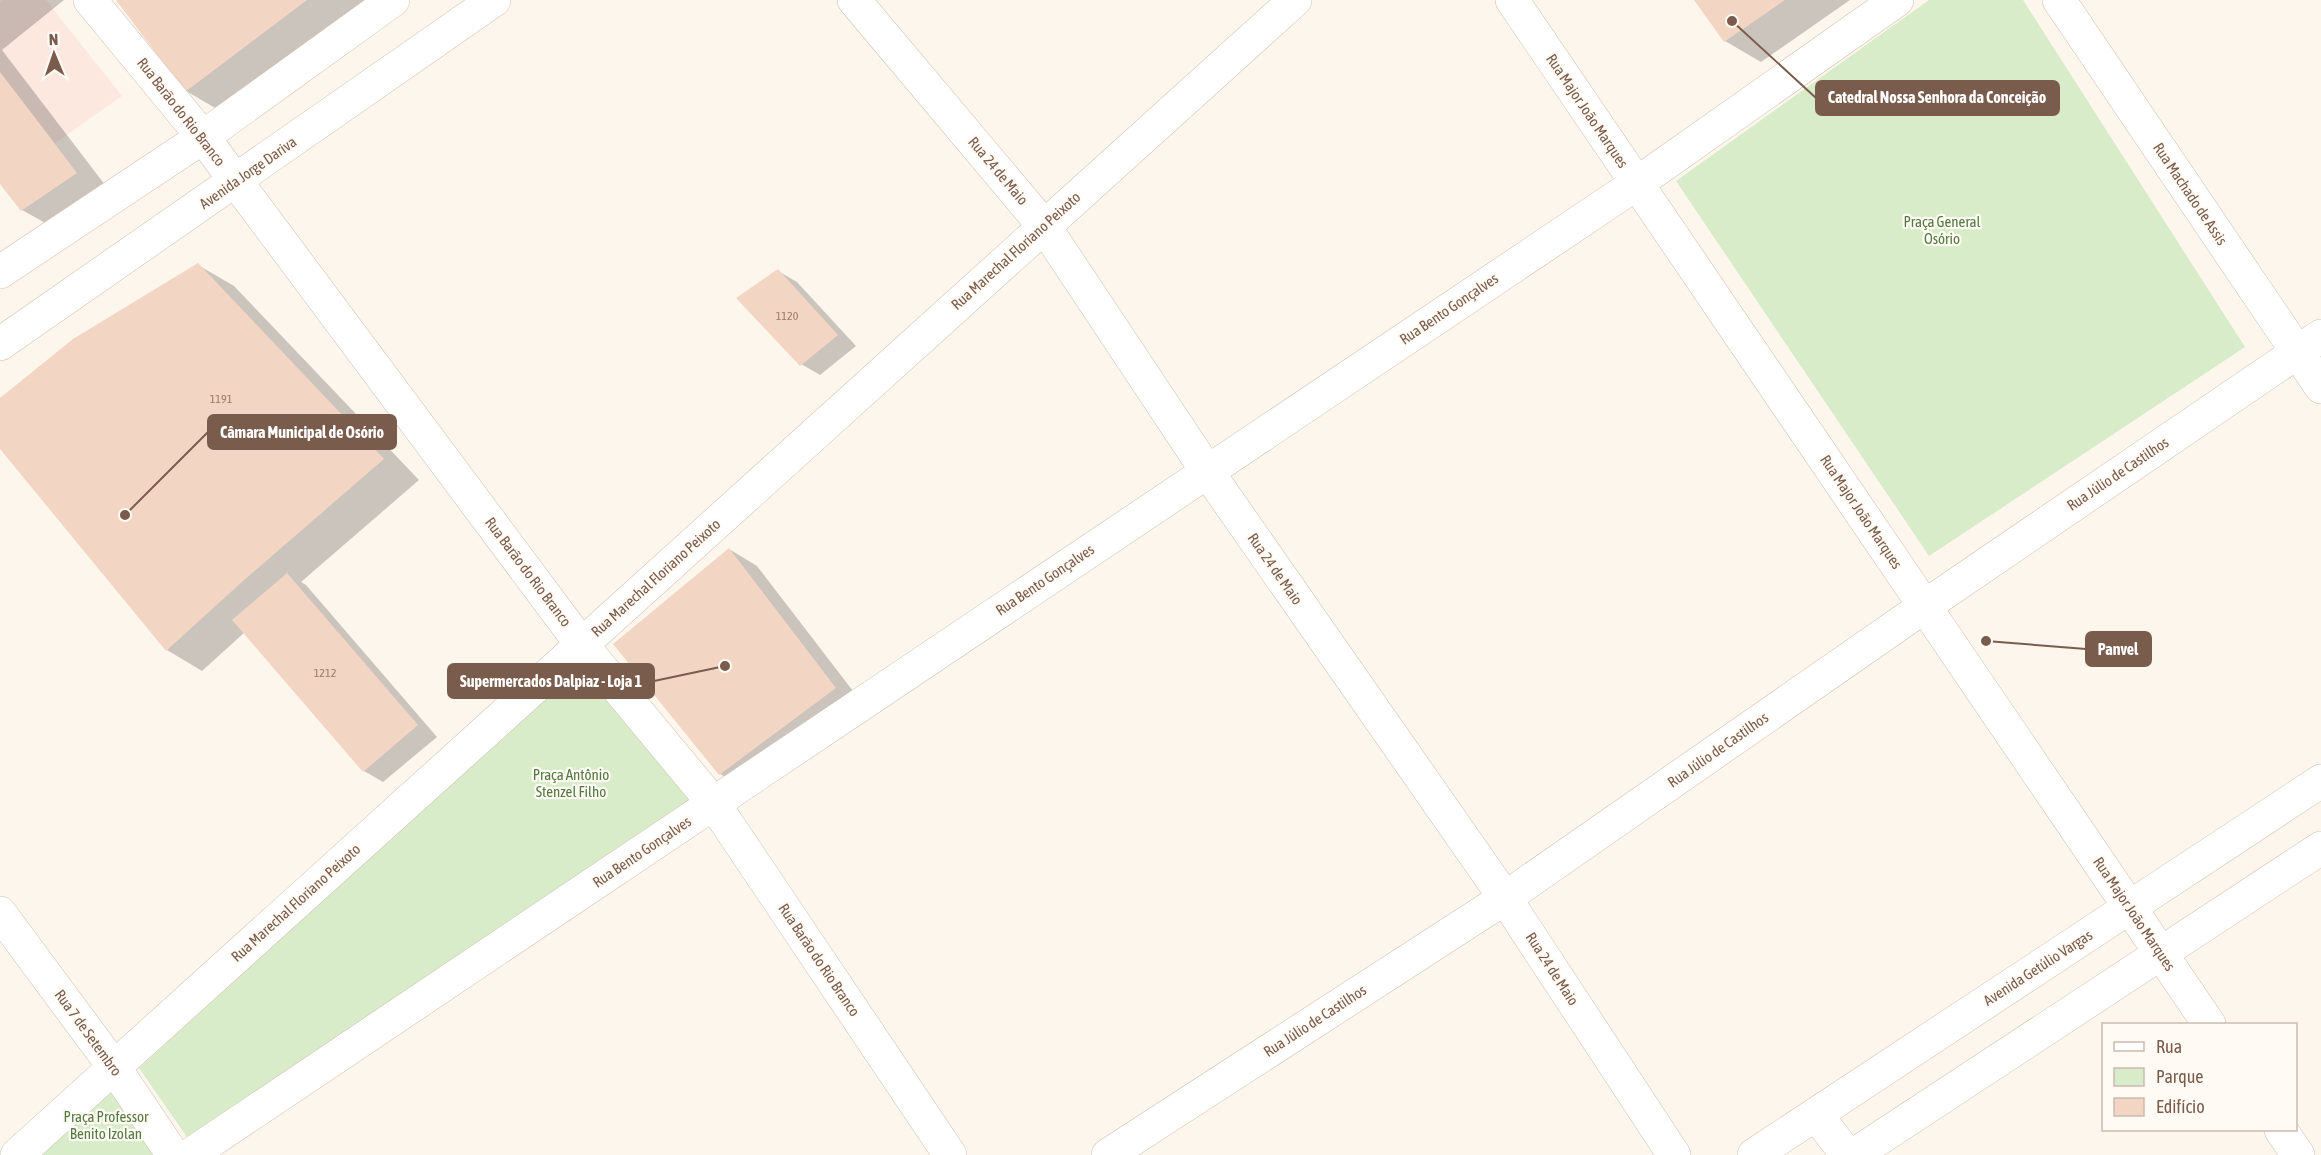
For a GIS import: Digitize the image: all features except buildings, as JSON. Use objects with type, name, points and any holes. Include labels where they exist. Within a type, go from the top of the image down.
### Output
[{"type":"street","name":"Rua Barão do Rio Branco","points":[[90,0],[203,137],[582,645],[714,804],[950,1155]]},
{"type":"street","points":[[0,272],[203,137],[393,0]]},
{"type":"street","name":"Rua 24 de Maio","points":[[854,0],[1044,226],[1207,471],[1505,897],[1674,1155]]},
{"type":"street","name":"Rua Marechal Floriano Peixoto","points":[[17,1155],[1295,0]]},
{"type":"street","name":"Rua Major João Marques","points":[[1512,0],[2208,1023]]},
{"type":"street","name":"Rua Bento Gonçalves","points":[[190,1155],[1636,184],[1897,0]]},
{"type":"street","name":"Rua Machado de Assis","points":[[2059,0],[2308,344],[2321,387]]},
{"type":"street","name":"Avenida Jorge Dariva","points":[[0,344],[235,182],[481,4]]},
{"type":"street","name":"Rua Júlio de Castilhos","points":[[1108,1155],[1505,897],[2308,344]]},
{"type":"street","name":"Avenida Getúlio Vargas","points":[[1754,1155],[2321,781]]},
{"type":"street","points":[[1854,1155],[2321,848]]},
{"type":"street","name":"Rua 7 de Setembro","points":[[0,913],[114,1067],[173,1155]]},
{"type":"street","points":[[1816,1114],[1847,1155]]},
{"type":"street","points":[[2282,1131],[2298,1155]]},
{"type":"shaded area","points":[[3,0],[46,0],[122,96],[55,143],[0,72],[0,3]]},
{"type":"green space","name":"Praça General Osório","points":[[1929,0],[2023,0],[2245,347],[1929,556],[1676,181]]},
{"type":"green space","name":"Praça Antônio Stenzel Filho","points":[[579,666],[690,800],[189,1140],[139,1068]]},
{"type":"green space","name":"Praça Professor Benito Izolan","points":[[110,1083],[158,1155],[32,1155]]},
{"type":"place","name":"Catedral Nossa Senhora da Conceição","points":[[1732,21]]},
{"type":"place","name":"Câmara Municipal de Osório","points":[[125,515]]},
{"type":"place","name":"Panvel","points":[[1986,641]]},
{"type":"place","name":"Supermercados Dalpiaz - Loja 1","points":[[725,666]]}]
